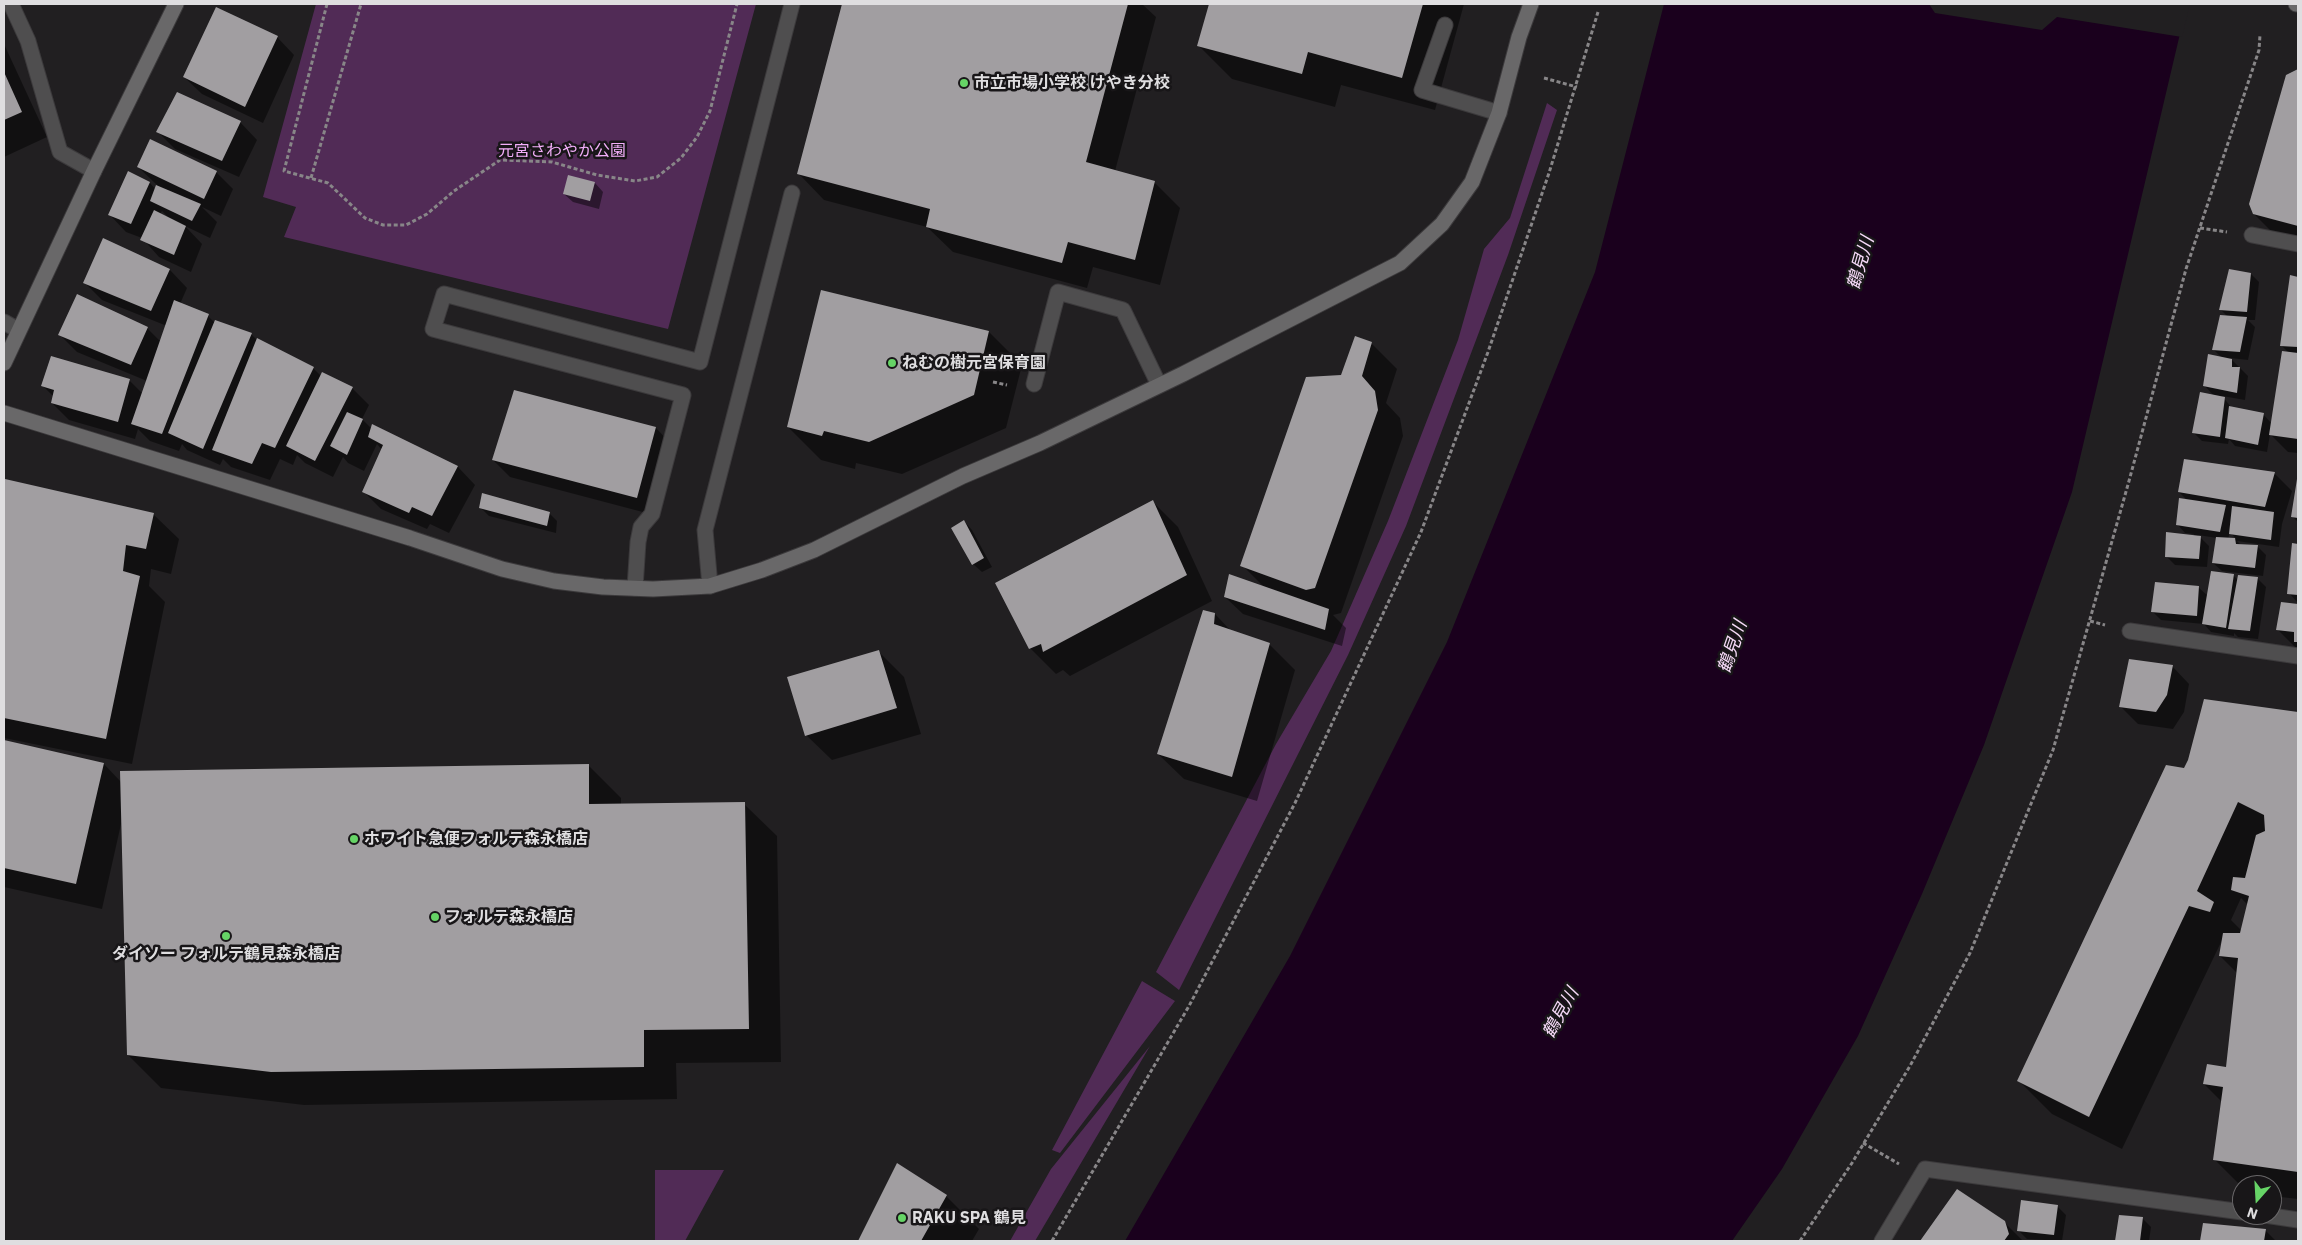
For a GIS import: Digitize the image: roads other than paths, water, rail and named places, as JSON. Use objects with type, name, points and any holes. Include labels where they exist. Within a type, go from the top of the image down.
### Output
[{"type":"street","points":[[11,4],[28,41],[60,152],[94,171]]},
{"type":"street","points":[[4,363],[94,171],[176,4]]},
{"type":"street","points":[[635,588],[640,534],[642,527],[652,514],[683,395],[434,329],[444,294],[700,362],[792,4]]},
{"type":"street","points":[[4,413],[410,538],[502,569],[554,581],[635,588],[710,586],[762,570],[814,550],[963,476],[1040,443],[1159,385],[1400,263],[1442,224],[1472,182],[1499,113],[1519,37],[1531,4]]},
{"type":"street","points":[[1445,26],[1422,90],[1499,113]]},
{"type":"street","points":[[710,586],[705,530],[792,193]]},
{"type":"street","points":[[2252,235],[2298,244]]},
{"type":"street","points":[[1034,384],[1058,292],[1123,310],[1159,385]]},
{"type":"street","points":[[4,322],[18,330]]},
{"type":"street","points":[[2130,631],[2298,656]]},
{"type":"street","points":[[1882,1241],[1925,1168],[2232,1211]]},
{"type":"street","points":[[2282,1218],[2298,1220]]},
{"type":"water","name":"鶴見川","points":[[1664,4],[2187,4],[2072,492],[1984,745],[1922,894],[1858,1036],[1782,1169],[1732,1241],[1125,1241],[1290,956],[1447,642],[1595,272]]},
{"type":"place","name":"市立市場小学校 けやき分校","points":[[964,83]]},
{"type":"place","name":"ねむの樹元宮保育園","points":[[892,363]]},
{"type":"place","name":"ホワイト急便フォルテ森永橋店","points":[[354,839]]},
{"type":"place","name":"フォルテ森永橋店","points":[[435,917]]},
{"type":"place","name":"ダイソー フォルテ鶴見森永橋店","points":[[226,936]]},
{"type":"place","name":"RAKU SPA 鶴見","points":[[902,1218]]},
{"type":"park label","name":"元宮さわやか公園","points":[[562,151]]}]
